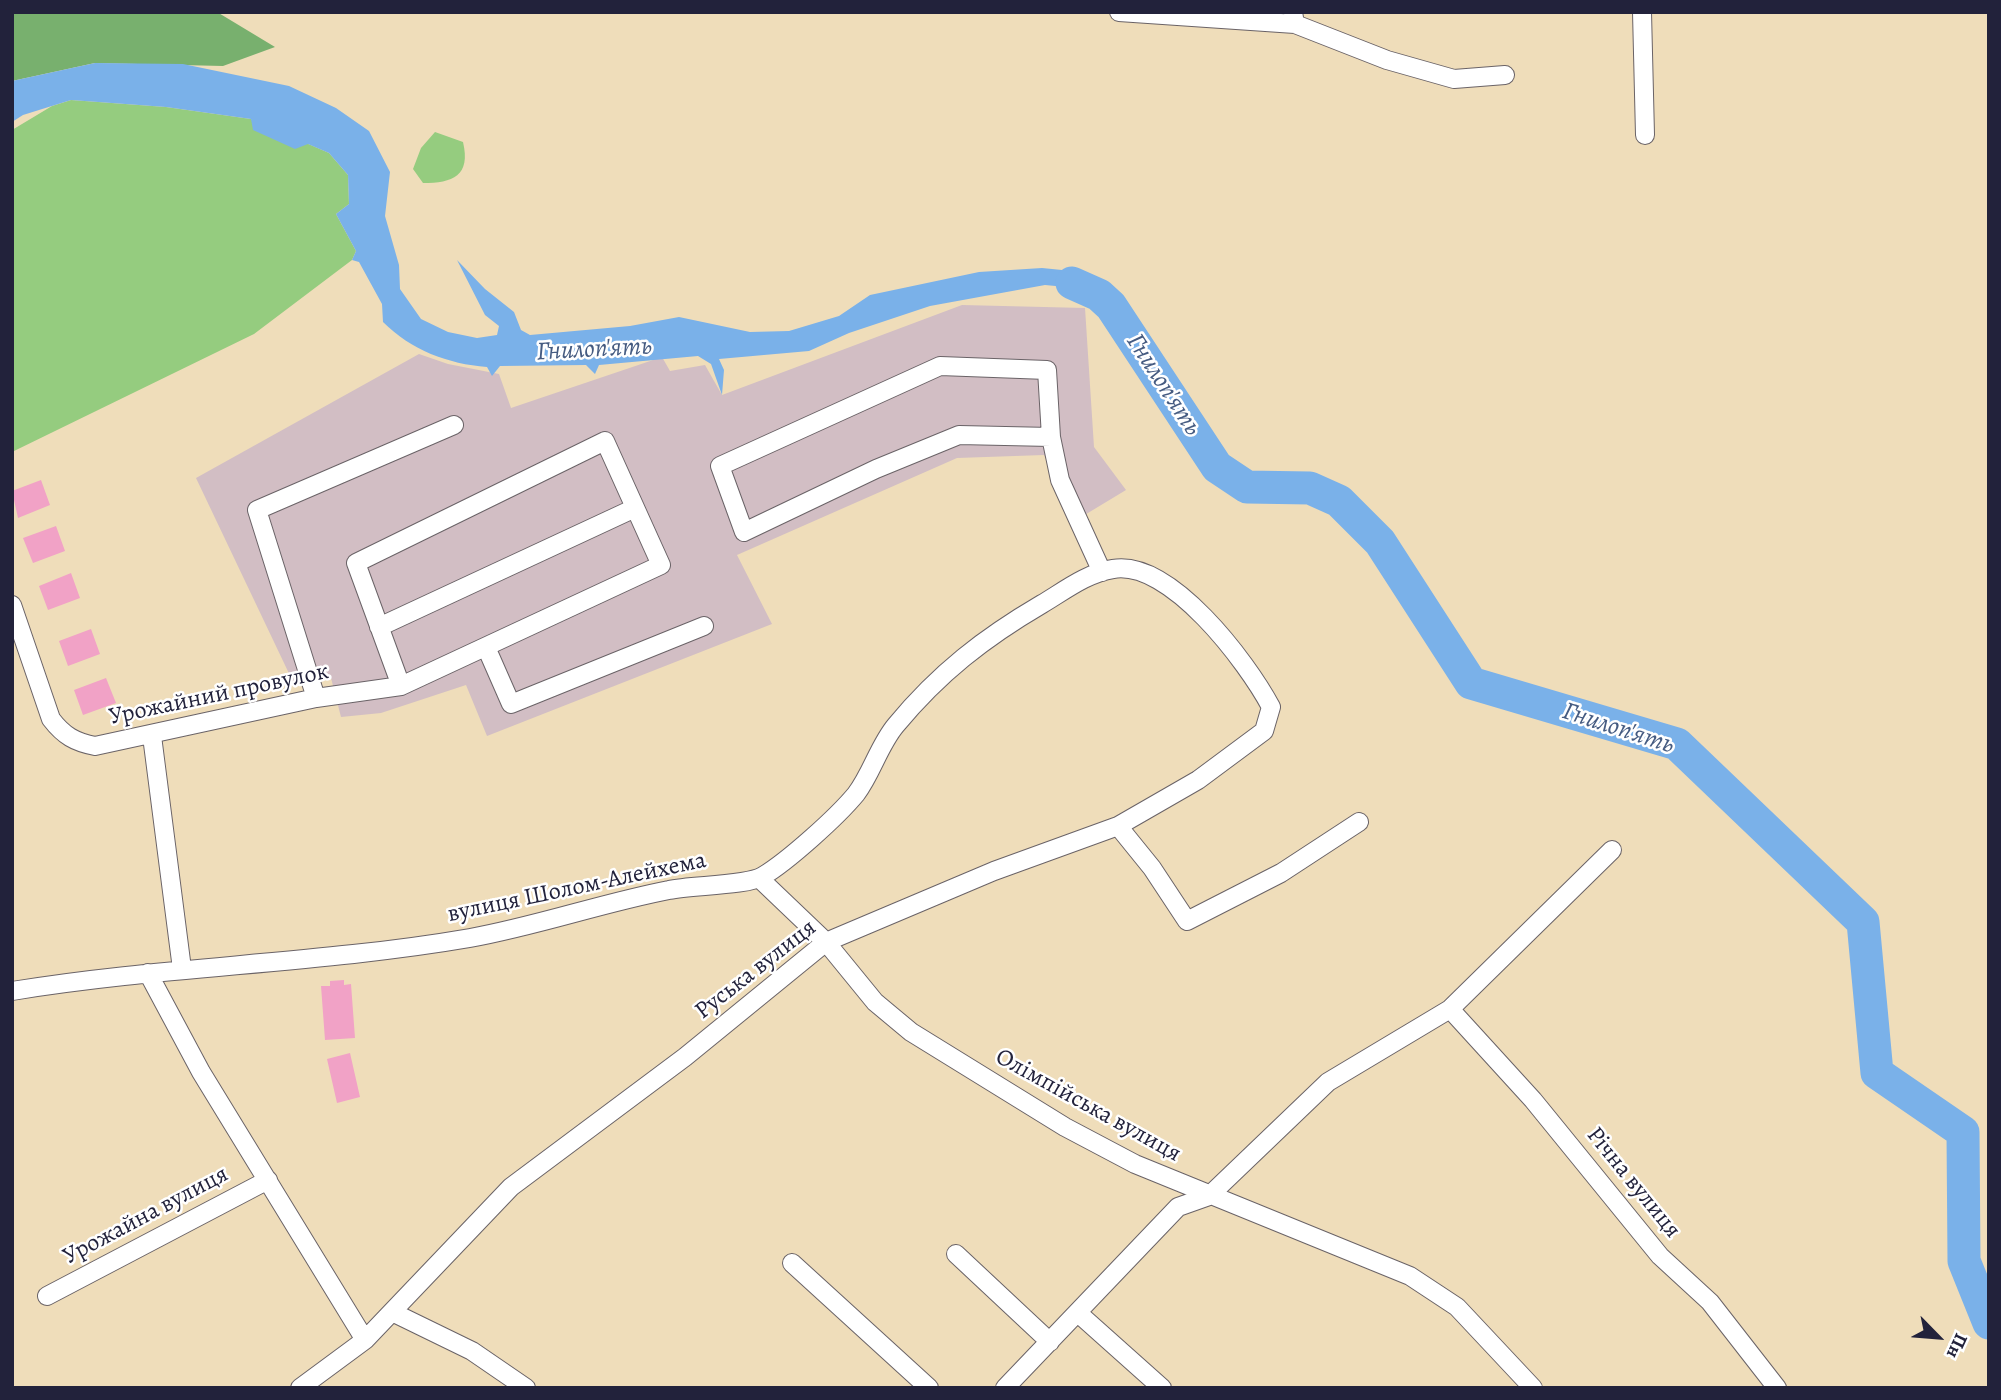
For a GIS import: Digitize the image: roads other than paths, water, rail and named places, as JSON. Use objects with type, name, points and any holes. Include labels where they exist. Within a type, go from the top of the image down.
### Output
[{"type":"street","points":[[1119,12],[1294,18],[1387,60],[1454,79],[1505,75]]},
{"type":"street","points":[[1642,12],[1645,135]]},
{"type":"street","points":[[1051,437],[959,435],[876,469],[744,532],[720,466],[940,366],[1047,370],[1051,437],[1060,480],[1102,572]]},
{"type":"street","points":[[316,698],[257,510],[454,425]]},
{"type":"street","points":[[379,627],[635,508],[605,441],[356,563],[379,627],[401,686]]},
{"type":"street","name":"Урожайний провулок","points":[[12,605],[51,719],[61,733],[76,742],[95,746],[152,736],[316,698],[401,686],[661,565],[635,508]]},
{"type":"street","points":[[760,879],[856,794],[893,728],[944,671],[1019,618],[1102,572],[1131,568],[1152,574],[1193,607],[1257,681],[1271,707],[1264,731],[1253,740],[1198,780],[1118,826],[1152,868],[1187,921],[1281,873],[1359,822]]},
{"type":"street","points":[[486,647],[511,705],[704,626]]},
{"type":"street","points":[[152,736],[182,969]]},
{"type":"street","name":"Руська вулиця","points":[[300,1388],[365,1340],[511,1187],[685,1057],[826,943],[994,871],[1118,826]]},
{"type":"street","points":[[1005,1388],[1178,1207],[1209,1196],[1328,1082],[1450,1009],[1612,850]]},
{"type":"street","name":"Олімпійська вулиця","points":[[760,879],[826,943],[875,1002],[911,1032],[1065,1126],[1135,1164],[1410,1276],[1457,1307],[1533,1388]]},
{"type":"street","name":"вулиця Шолом-Алейхема","points":[[12,991],[148,972],[326,956],[471,938],[670,890],[760,879]]},
{"type":"street","name":"Урожайна вулиця","points":[[148,972],[201,1072],[365,1340]]},
{"type":"street","name":"Річна вулиця","points":[[1450,1009],[1533,1100],[1660,1256],[1710,1302],[1777,1388]]},
{"type":"street","name":"Урожайна вулиця","points":[[47,1296],[268,1180]]},
{"type":"street","points":[[956,1254],[1049,1342]]},
{"type":"street","points":[[793,1263],[929,1388]]},
{"type":"street","points":[[392,1312],[472,1351],[526,1388]]},
{"type":"street","points":[[1078,1312],[1162,1388]]},
{"type":"water","points":[[95,63],[183,64],[289,86],[336,108],[369,131],[390,172],[385,216],[399,265],[400,289],[421,319],[448,332],[477,338],[497,335],[499,326],[485,315],[457,260],[485,289],[514,312],[521,330],[530,335],[630,326],[679,317],[750,332],[789,331],[839,316],[870,295],[979,272],[1042,268],[1062,270],[1084,279],[1099,290],[1111,306],[1066,287],[1045,285],[930,306],[849,333],[809,351],[719,359],[724,370],[722,395],[711,364],[698,356],[599,365],[595,374],[586,365],[500,366],[492,376],[487,367],[458,363],[418,348],[383,322],[382,304],[359,262],[352,260],[356,251],[336,214],[349,204],[348,175],[329,153],[308,144],[295,149],[253,130],[251,119],[166,107],[71,100],[23,115],[12,122],[12,81]]},
{"type":"waterway","name":"Гнилоп'ять","points":[[1072,283],[1099,295],[1111,306],[1217,467],[1247,487],[1310,488],[1339,501],[1380,542],[1471,683],[1677,744],[1863,922],[1877,1073],[1963,1132],[1964,1261],[1989,1323]]}]
